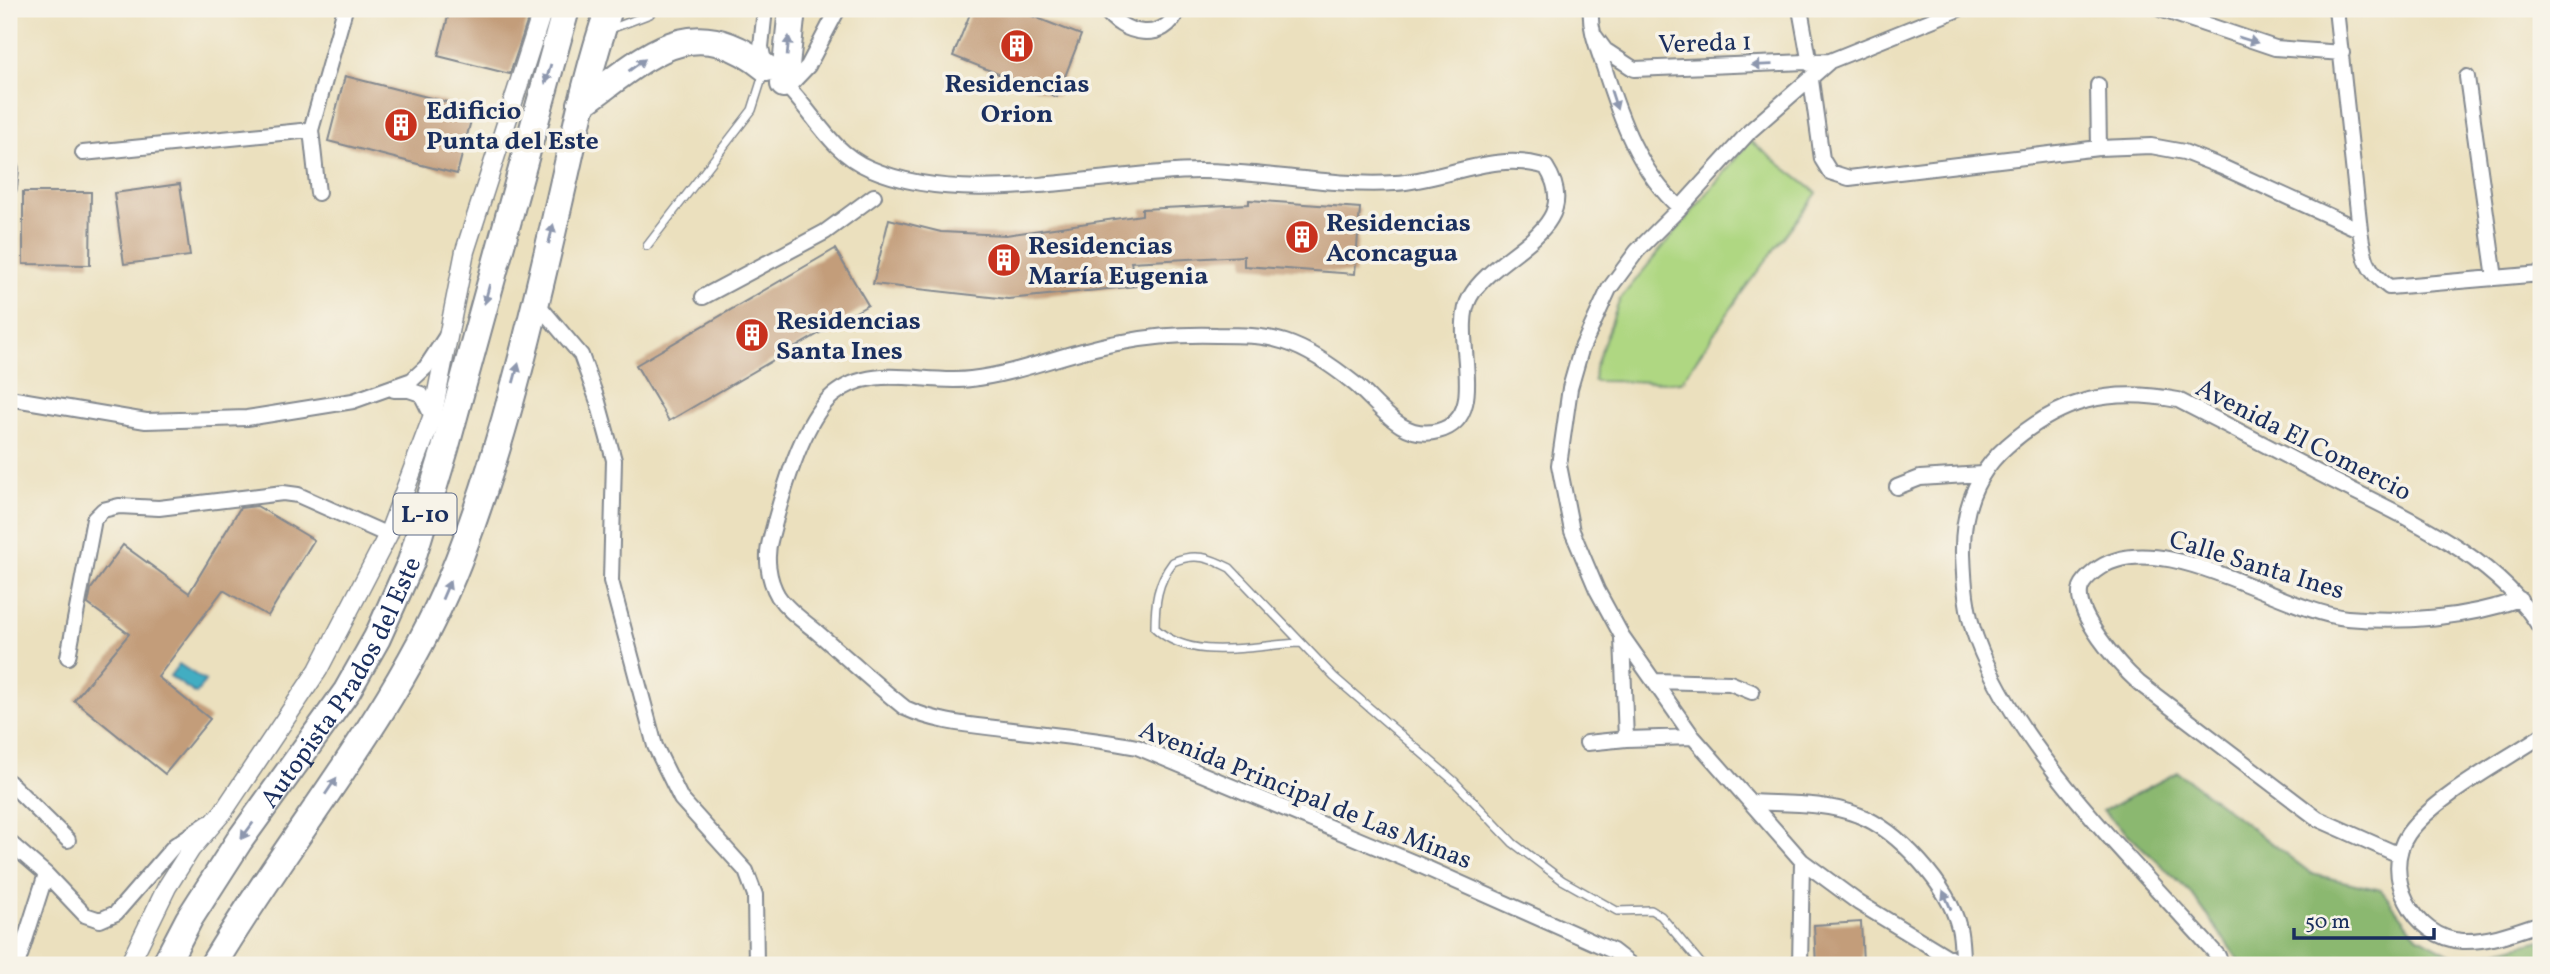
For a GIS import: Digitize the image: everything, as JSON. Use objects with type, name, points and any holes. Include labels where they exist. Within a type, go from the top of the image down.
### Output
[{"type":"highway","name":"Autopista Prados del Este","points":[[165,965],[188,919],[239,841],[347,691],[377,638],[411,562],[445,449],[566,9]]},
{"type":"highway","points":[[581,104],[651,54],[665,46],[681,42],[716,40],[745,52],[779,79],[792,9]]},
{"type":"highway","name":"Autopista Prados del Este","points":[[212,965],[344,767],[440,603],[460,559],[496,447],[535,300],[581,104],[605,20]]},
{"type":"street","points":[[318,193],[311,130],[345,9]]},
{"type":"street","points":[[129,965],[167,887],[191,849],[223,812],[318,670],[388,535],[432,418],[465,251],[543,9]]},
{"type":"street","points":[[765,9],[761,47],[779,79],[807,66],[838,9]]},
{"type":"street","points":[[1105,9],[1114,22],[1126,29],[1145,32],[1161,28],[1175,18],[1178,9]]},
{"type":"street","points":[[1591,9],[1594,35],[1622,124],[1664,194],[1680,208]]},
{"type":"street","points":[[1800,9],[1810,64]]},
{"type":"street","points":[[1959,9],[1830,61],[1750,131],[1637,251],[1609,289],[1581,350],[1570,388],[1559,465],[1572,531],[1597,590],[1622,636],[1693,737],[1802,861],[1860,903],[1962,965]]},
{"type":"street","points":[[2160,9],[2275,48],[2342,53]]},
{"type":"street","points":[[2336,9],[2360,230],[2365,264],[2374,277],[2389,287],[2541,274]]},
{"type":"street","name":"Vereda 1","points":[[1594,35],[1605,50],[1634,69],[1810,64],[1830,61]]},
{"type":"street","points":[[2467,77],[2495,278]]},
{"type":"street","name":"Avenida Principal de Las Minas","points":[[779,79],[811,119],[853,160],[881,173],[944,186],[987,187],[1196,171],[1245,172],[1357,184],[1398,183],[1514,160],[1546,167],[1557,192],[1557,207],[1550,221],[1493,268],[1470,296],[1464,311],[1461,328],[1468,393],[1458,420],[1448,428],[1421,433],[1408,430],[1395,422],[1332,366],[1284,342],[1259,337],[1200,334],[1121,342],[973,379],[932,380],[880,376],[859,380],[830,397],[808,429],[769,540],[770,575],[785,605],[887,693],[917,713],[956,724],[1102,740],[1137,747],[1428,869],[1613,951],[1631,965]]},
{"type":"street","points":[[1811,80],[1822,159],[1830,172],[1849,178],[2099,148],[2151,146],[2184,152],[2360,230]]},
{"type":"street","points":[[2098,85],[2099,148]]},
{"type":"street","points":[[83,153],[311,130]]},
{"type":"street","points":[[9,188],[11,169]]},
{"type":"street","points":[[703,297],[825,232],[874,196]]},
{"type":"street","points":[[535,300],[581,355],[598,402],[614,460],[611,581],[655,746],[681,799],[746,871],[755,895],[756,965]]},
{"type":"street","points":[[9,398],[146,421],[193,422],[259,416],[353,401],[412,380],[421,372],[447,333]]},
{"type":"street","points":[[382,392],[409,390],[421,394],[432,418]]},
{"type":"street","name":"Avenida El Comercio","points":[[2222,965],[2202,937],[2092,818],[2024,727],[1992,674],[1975,637],[1966,600],[1963,567],[1965,518],[1973,491],[1982,474],[2025,430],[2078,401],[2145,394],[2178,400],[2428,532],[2481,564],[2519,599],[2541,629]]},
{"type":"street","points":[[1897,487],[1920,478],[1982,474]]},
{"type":"street","points":[[68,657],[94,519],[103,510],[119,506],[159,508],[283,494],[298,495],[388,535]]},
{"type":"street","name":"Calle Santa Ines","points":[[2397,854],[2318,819],[2139,683],[2125,670],[2081,608],[2079,595],[2082,583],[2101,566],[2116,560],[2158,558],[2214,571],[2317,612],[2347,618],[2428,618],[2494,608],[2519,599]]},
{"type":"street","points":[[1622,636],[1626,739]]},
{"type":"street","points":[[1654,681],[1730,682],[1752,692]]},
{"type":"street","points":[[2541,736],[2426,813],[2397,854],[2396,871],[2401,890],[2426,924],[2442,936],[2462,941],[2486,939],[2541,923]]},
{"type":"street","points":[[1587,743],[1693,737]]},
{"type":"street","points":[[9,782],[68,840]]},
{"type":"street","points":[[1751,802],[1825,807],[1858,815],[1893,836],[1940,884],[1959,927],[1962,965]]},
{"type":"street","points":[[9,842],[46,874],[85,915],[100,920],[116,914],[175,845],[223,812]]},
{"type":"street","points":[[1800,965],[1802,861]]},
{"type":"street","points":[[17,965],[46,874]]},
{"type":"lane","points":[[605,20],[650,14],[654,9]]},
{"type":"lane","points":[[647,246],[779,79]]},
{"type":"lane","points":[[1300,643],[1200,649],[1179,645],[1155,628],[1157,593],[1164,574],[1173,562],[1184,557],[1210,558],[1230,568],[1334,677],[1454,781],[1513,843],[1562,880],[1617,911],[1651,910],[1661,916],[1702,965]]},
{"type":"green space","points":[[1750,141],[1817,193],[1743,291],[1681,382],[1594,381],[1595,368],[1620,299]]},
{"type":"green space","points":[[2178,772],[2312,874],[2381,890],[2417,936],[2461,960],[2541,940],[2541,965],[2242,965],[2192,894],[2103,811]]},
{"type":"water","points":[[179,664],[205,681],[196,694],[170,676]]},
{"type":"building","points":[[450,9],[531,10],[510,74],[438,56]]},
{"type":"building","name":"Residencias Orion","points":[[972,9],[1014,9],[1081,35],[1057,97],[953,56]]},
{"type":"building","name":"Edificio Punta del Este","points":[[345,76],[474,109],[457,174],[328,141]]},
{"type":"building","points":[[180,184],[190,256],[124,264],[114,193]]},
{"type":"building","points":[[23,192],[91,192],[90,265],[23,264]]},
{"type":"building","points":[[1249,200],[1360,208],[1355,274],[1244,266],[1244,256],[1131,262],[1136,286],[1008,299],[873,284],[889,219],[941,232],[1006,235],[1142,215],[1142,209],[1249,204]]},
{"type":"building","name":"Residencias Santa Ines","points":[[835,249],[868,305],[669,421],[636,365]]},
{"type":"building","points":[[257,506],[314,540],[268,616],[223,590],[158,677],[210,719],[165,774],[74,700],[129,634],[88,604],[91,589],[123,545],[189,593],[240,508]]},
{"type":"building","points":[[1861,922],[1863,963],[1816,965],[1814,925]]},
{"type":"place","name":"Residencias Orion","points":[[1017,46]]},
{"type":"place","name":"Edificio Punta del Este","points":[[401,125]]},
{"type":"place","name":"Residencias Aconcagua","points":[[1302,237]]},
{"type":"place","name":"Residencias María Eugenia","points":[[1004,260]]},
{"type":"place","name":"Residencias Santa Ines","points":[[752,335]]}]
